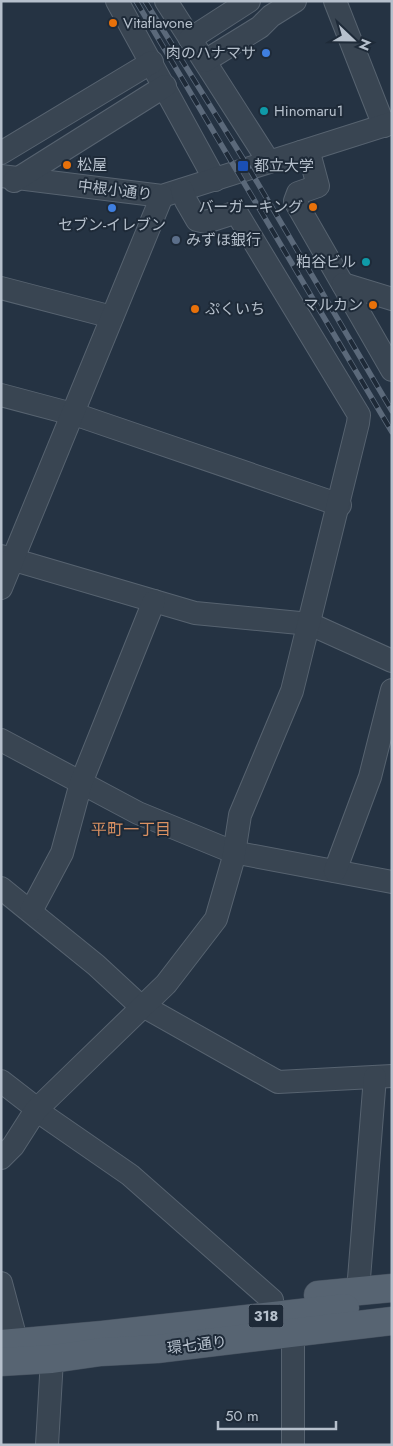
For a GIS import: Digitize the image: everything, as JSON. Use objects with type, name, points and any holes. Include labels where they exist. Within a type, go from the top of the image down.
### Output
[{"type":"main road","points":[[149,1339],[272,1300],[392,1288]]},
{"type":"main road","name":"環七通り","points":[[6,1350],[52,1359],[101,1352],[149,1339],[392,1303]]},
{"type":"main road","name":"環七通り","points":[[6,1350],[392,1321]]},
{"type":"main road","points":[[149,1339],[293,1347],[392,1337]]},
{"type":"street","points":[[117,1],[216,180]]},
{"type":"street","points":[[166,1],[269,162]]},
{"type":"street","points":[[197,49],[249,1]]},
{"type":"street","points":[[197,49],[260,27],[271,16],[295,1]]},
{"type":"street","points":[[335,1],[388,125]]},
{"type":"street","points":[[1,153],[158,74]]},
{"type":"street","points":[[7,180],[158,74]]},
{"type":"street","name":"中根小通り","points":[[7,180],[172,193],[388,125]]},
{"type":"street","points":[[301,152],[312,160],[318,186],[298,193],[295,202],[392,370]]},
{"type":"street","points":[[1,588],[7,558],[73,414],[112,317],[172,193],[186,201],[197,220],[206,222],[234,213],[238,215],[359,415],[340,505],[292,691],[240,815],[233,860],[216,919],[166,984],[36,1110],[13,1146],[1,1158]]},
{"type":"street","points":[[343,284],[392,299]]},
{"type":"street","points":[[1,288],[112,317]]},
{"type":"street","points":[[1,395],[73,414],[340,505]]},
{"type":"street","points":[[7,558],[195,613],[310,624],[392,661]]},
{"type":"street","points":[[31,911],[62,853],[81,783],[154,601]]},
{"type":"street","points":[[335,871],[370,777],[392,690]]},
{"type":"street","points":[[1,740],[138,814],[233,852],[392,882]]},
{"type":"street","points":[[1,888],[96,965],[143,1007],[278,1082],[383,1077],[358,1291]]},
{"type":"street","points":[[1,1081],[36,1110],[130,1175],[272,1300]]},
{"type":"street","points":[[1,1283],[6,1350]]},
{"type":"street","points":[[293,1347],[293,1445]]},
{"type":"street","points":[[47,1445],[52,1359]]},
{"type":"railway","points":[[136,1],[392,432]]},
{"type":"railway","points":[[145,1],[247,165],[392,411]]},
{"type":"place","name":"Vitaflavone","points":[[113,23]]},
{"type":"place","name":"肉のハナマサ","points":[[266,53]]},
{"type":"place","name":"Hinomaru1","points":[[264,111]]},
{"type":"place","name":"松屋","points":[[67,165]]},
{"type":"place","name":"都立大学","points":[[243,166]]},
{"type":"place","name":"バーガーキング","points":[[313,207]]},
{"type":"place","name":"セブン-イレブン","points":[[112,208]]},
{"type":"place","name":"みずほ銀行","points":[[176,240]]},
{"type":"place","name":"粕谷ビル","points":[[366,262]]},
{"type":"place","name":"マルカン","points":[[373,305]]},
{"type":"place","name":"ぷくいち","points":[[195,309]]},
{"type":"district","name":"平町一丁目","points":[[131,829]]}]
